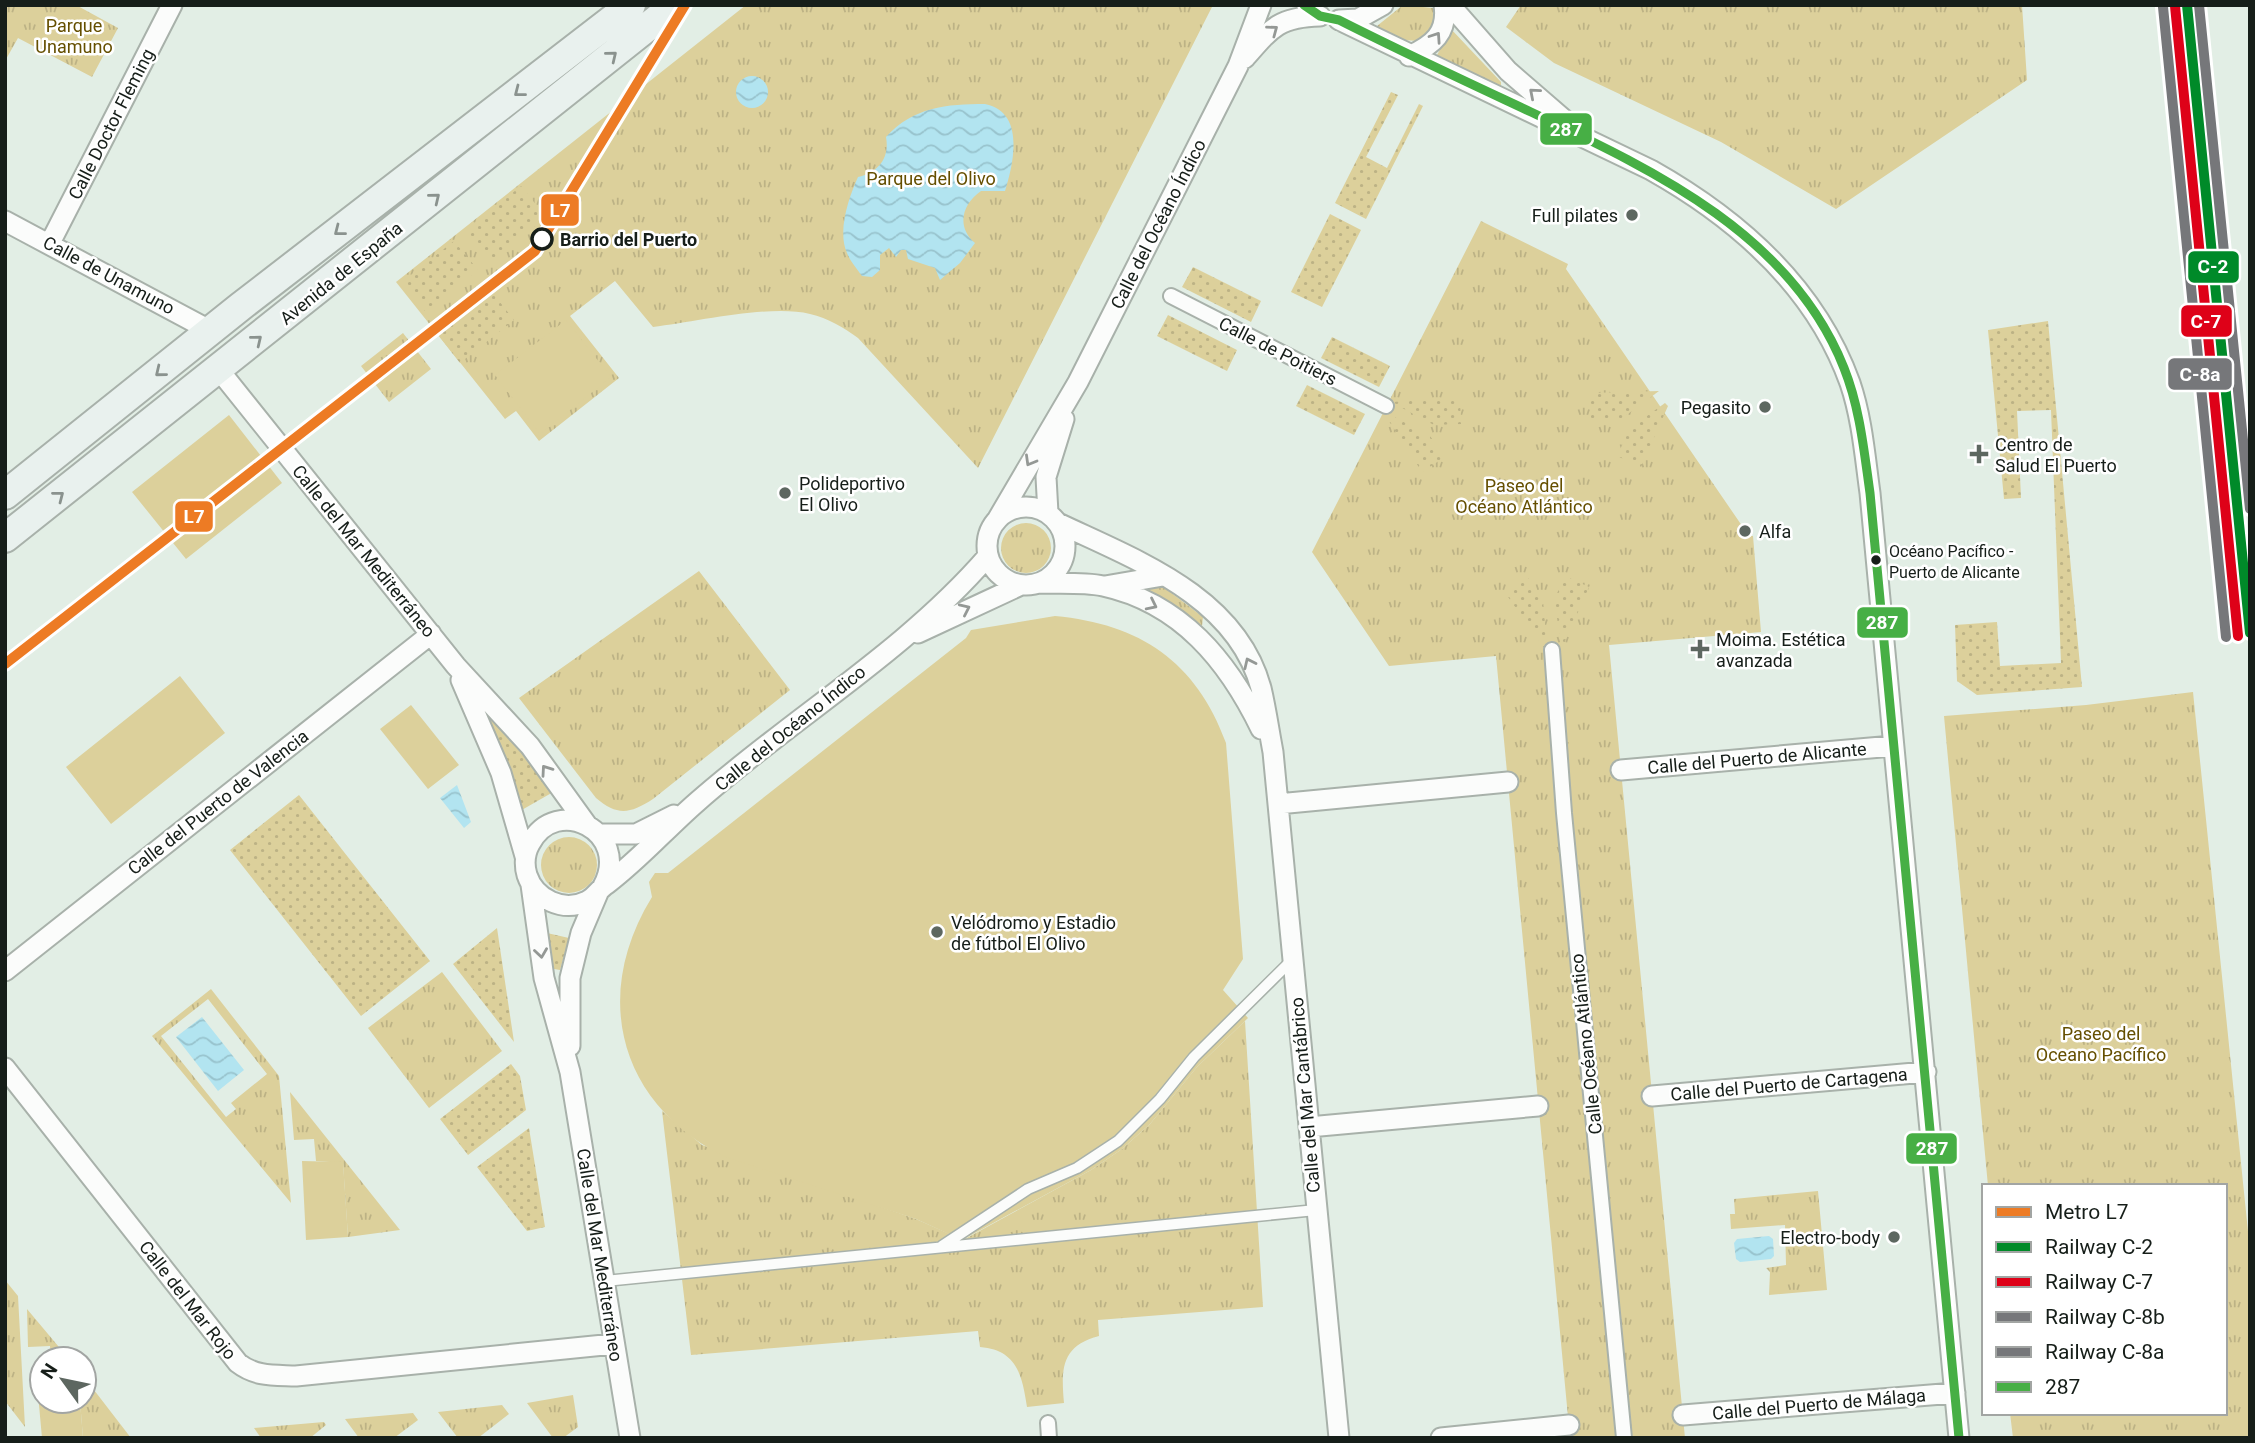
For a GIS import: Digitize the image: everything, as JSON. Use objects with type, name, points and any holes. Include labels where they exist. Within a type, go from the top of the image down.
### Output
[{"type":"main road","name":"Avenida de España","points":[[5,538],[675,5]]},
{"type":"main road","name":"Avenida de España","points":[[5,495],[625,7]]},
{"type":"street","name":"Calle Doctor Fleming","points":[[50,243],[172,5]]},
{"type":"street","name":"Calle del Océano Índico","points":[[997,520],[1078,382],[1238,66],[1261,5]]},
{"type":"street","name":"Calle del Océano Índico","points":[[1238,66],[1269,31],[1293,17],[1321,14],[1359,19],[1383,5]]},
{"type":"street","points":[[1409,55],[1430,46],[1440,35],[1446,19],[1447,5]]},
{"type":"street","points":[[1447,5],[1508,71],[1585,138]]},
{"type":"street","points":[[1321,14],[1585,138],[1689,191],[1753,240],[1805,299],[1836,349],[1851,385],[1870,493],[1959,1438]]},
{"type":"street","name":"Calle de Unamuno","points":[[5,221],[211,331]]},
{"type":"street","name":"Calle de Poitiers","points":[[1171,296],[1386,406]]},
{"type":"street","name":"Calle del Mar Mediterráneo","points":[[219,370],[456,666],[530,746],[593,830]]},
{"type":"street","name":"Calle del Océano Índico","points":[[1053,518],[1045,490],[1048,467],[1078,382]]},
{"type":"street","points":[[1015,508],[1038,508],[1053,518],[1064,534],[1064,558],[1058,569],[1030,584],[1000,575],[988,556],[990,531],[997,520],[1015,508]]},
{"type":"street","name":"Calle del Mar Cantábrico","points":[[1053,518],[1202,598],[1243,649],[1260,686],[1273,752],[1339,1438]]},
{"type":"street","name":"Calle del Océano Índico","points":[[600,890],[636,862],[696,803],[884,653],[968,579],[988,556]]},
{"type":"street","name":"Calle del Mar Cantábrico","points":[[1030,584],[1104,586],[1163,576]]},
{"type":"street","name":"Calle del Océano Índico","points":[[884,653],[943,620],[1030,584]]},
{"type":"street","name":"Calle del Mar Cantábrico","points":[[1104,586],[1150,603],[1188,625],[1245,694],[1273,752]]},
{"type":"street","name":"Calle del Puerto de Valencia","points":[[5,971],[431,634]]},
{"type":"street","name":"Calle Océano Atlántico","points":[[1552,650],[1564,813],[1624,1438]]},
{"type":"street","name":"Calle del Mar Mediterráneo","points":[[456,666],[501,773],[525,856]]},
{"type":"street","name":"Calle del Puerto de Alicante","points":[[1621,770],[1893,746]]},
{"type":"street","points":[[1278,804],[1507,782]]},
{"type":"street","name":"Calle del Océano Índico","points":[[593,830],[625,835],[648,831],[696,803]]},
{"type":"street","points":[[574,820],[593,830],[610,859],[600,890],[575,905],[562,905],[539,895],[531,885],[525,856],[530,844],[548,825],[574,820]]},
{"type":"street","name":"Calle del Mar Mediterráneo","points":[[531,885],[544,978],[570,1072],[630,1438]]},
{"type":"street","name":"Calle del Mar Mediterráneo","points":[[570,1072],[570,978],[581,933],[600,890]]},
{"type":"street","name":"Calle del Mar Rojo","points":[[5,1068],[238,1363],[248,1371],[262,1375],[296,1376],[614,1344]]},
{"type":"street","name":"Calle del Puerto de Cartagena","points":[[1652,1096],[1926,1072]]},
{"type":"street","points":[[1309,1127],[1538,1106]]},
{"type":"street","name":"Calle del Puerto de Málaga","points":[[1683,1415],[1955,1393]]},
{"type":"street","points":[[1048,1423],[1049,1438]]},
{"type":"street","points":[[1441,1438],[1569,1425]]},
{"type":"lane","points":[[940,1248],[1028,1189],[1077,1168],[1118,1141],[1160,1099],[1194,1057],[1292,960]]},
{"type":"lane","points":[[604,1281],[1316,1210]]},
{"type":"green space","name":"Parque Unamuno","points":[[5,5],[76,5],[118,28],[92,77],[18,38],[5,61]]},
{"type":"green space","name":"Parque del Olivo","points":[[746,5],[1213,5],[978,468],[858,338],[835,324],[810,314],[775,311],[653,327],[615,281],[570,316],[619,378],[539,441],[516,411],[505,419],[396,282]]},
{"type":"green space","points":[[1403,5],[1433,8],[1434,27],[1420,41],[1400,40],[1377,26]]},
{"type":"green space","points":[[1521,5],[2022,5],[2027,80],[1836,209],[1721,142],[1554,63],[1506,27]]},
{"type":"green space","points":[[1451,29],[1501,82],[1501,86],[1498,87],[1436,57]]},
{"type":"green space","points":[[1391,92],[1398,95],[1366,157],[1387,168],[1419,104],[1423,106],[1366,219],[1335,203]]},
{"type":"green space","points":[[521,186],[546,217],[491,261],[466,230]]},
{"type":"green space","points":[[1330,214],[1361,230],[1322,307],[1291,292]]},
{"type":"green space","name":"Paseo del Océano Atlántico","points":[[1481,221],[1568,264],[1566,269],[1749,536],[1753,536],[1761,632],[1609,645],[1685,1438],[1570,1438],[1496,656],[1389,666],[1312,552]]},
{"type":"green space","points":[[454,241],[478,270],[425,311],[402,282]]},
{"type":"green space","points":[[1193,267],[1261,301],[1251,322],[1182,287]]},
{"type":"green space","points":[[492,292],[514,320],[460,363],[438,335]]},
{"type":"green space","points":[[1168,315],[1237,350],[1227,371],[1157,336]]},
{"type":"green space","points":[[566,320],[611,377],[540,434],[495,375]]},
{"type":"green space","points":[[2048,321],[2082,687],[1977,695],[1957,681],[1955,625],[1997,622],[2000,666],[2061,663],[2051,410],[2017,411],[2021,498],[2004,499],[1988,330]]},
{"type":"green space","points":[[403,333],[431,369],[389,402],[361,366]]},
{"type":"green space","points":[[1332,337],[1390,366],[1379,387],[1321,358]]},
{"type":"green space","points":[[1307,385],[1365,414],[1354,435],[1296,406]]},
{"type":"green space","points":[[1659,391],[1621,419],[1591,420],[1590,393]]},
{"type":"green space","points":[[1460,398],[1461,424],[1434,425],[1391,402]]},
{"type":"green space","points":[[1665,403],[1668,406],[1641,467],[1617,456],[1630,428]]},
{"type":"green space","points":[[1387,413],[1430,436],[1445,457],[1422,472],[1385,415]]},
{"type":"green space","points":[[229,415],[282,483],[186,559],[132,492]]},
{"type":"green space","points":[[1026,523],[1044,530],[1051,548],[1044,566],[1026,573],[1008,566],[1001,548],[1008,530]]},
{"type":"green space","points":[[699,571],[790,690],[653,799],[630,810],[611,808],[596,798],[519,698]]},
{"type":"green space","points":[[1565,576],[1589,587],[1562,648],[1554,600]]},
{"type":"green space","points":[[1528,578],[1543,600],[1545,649],[1506,594]]},
{"type":"green space","points":[[1157,582],[1203,617],[1202,626],[1137,590]]},
{"type":"green space","name":"Velódromo y Estadio de fútbol El Olivo","points":[[1055,616],[1086,620],[1139,638],[1181,669],[1214,714],[1226,743],[1243,959],[1223,990],[1248,1018],[1197,1067],[1150,1124],[1122,1149],[1091,1170],[962,1240],[916,1219],[723,1156],[688,1134],[659,1107],[639,1077],[626,1044],[620,1008],[623,972],[633,934],[652,897],[649,882],[655,873],[668,873],[966,638],[971,630]]},
{"type":"green space","points":[[180,676],[225,733],[111,824],[66,767]]},
{"type":"green space","name":"Paseo del Oceano Pacífico","points":[[2193,692],[2250,1251],[2250,1438],[2013,1438],[2010,1415],[2227,1415],[2227,1184],[1988,1184],[1944,716],[2086,705]]},
{"type":"green space","points":[[411,705],[459,765],[428,789],[380,729]]},
{"type":"green space","points":[[489,713],[555,791],[520,811],[501,748],[487,720]]},
{"type":"green space","points":[[299,795],[430,961],[361,1016],[230,850]]},
{"type":"green space","points":[[569,837],[580,839],[589,845],[595,854],[595,876],[589,885],[580,891],[569,893],[558,891],[549,885],[543,876],[541,865],[543,854],[549,845],[558,839]]},
{"type":"green space","points":[[497,928],[514,1042],[453,964]]},
{"type":"green space","points":[[547,933],[569,938],[560,970],[554,969]]},
{"type":"green space","points":[[442,972],[502,1051],[429,1108],[368,1028]]},
{"type":"green space","points":[[211,989],[279,1076],[291,1203],[152,1036]],"holes":[[[208,999],[267,1074],[231,1103],[236,1109],[226,1117],[161,1036]]]},
{"type":"green space","points":[[1245,1021],[1263,1307],[1098,1320],[1099,1336],[1077,1346],[1066,1360],[1064,1403],[1027,1407],[1016,1366],[1002,1353],[980,1347],[978,1331],[691,1355],[662,1111],[702,1145],[916,1219],[963,1240],[1091,1170],[1122,1149],[1150,1124],[1197,1067]]},
{"type":"green space","points":[[511,1064],[520,1076],[526,1110],[468,1155],[440,1119]]},
{"type":"green space","points":[[290,1092],[400,1230],[348,1237],[343,1163],[316,1161],[314,1139],[294,1140]]},
{"type":"green space","points":[[529,1128],[545,1227],[527,1231],[477,1167]]},
{"type":"green space","points":[[302,1161],[343,1162],[348,1237],[306,1240]]},
{"type":"green space","points":[[1818,1191],[1827,1290],[1769,1295],[1770,1272],[1766,1268],[1786,1265],[1785,1225],[1731,1229],[1730,1214],[1735,1214],[1734,1199]]},
{"type":"green space","points":[[5,1280],[18,1296],[25,1427],[5,1401]]},
{"type":"green space","points":[[27,1309],[57,1345],[28,1347]]},
{"type":"green space","points":[[98,1395],[131,1438],[83,1438],[81,1415],[98,1415]]},
{"type":"green space","points":[[573,1395],[578,1427],[563,1438],[553,1438],[527,1403]]},
{"type":"green space","points":[[502,1405],[509,1414],[478,1438],[458,1438],[438,1412]]},
{"type":"green space","points":[[413,1413],[418,1420],[394,1438],[359,1438],[345,1419]]},
{"type":"green space","points":[[40,1415],[81,1415],[83,1438],[42,1438]]},
{"type":"green space","points":[[324,1422],[326,1425],[310,1438],[261,1438],[254,1428]]},
{"type":"water","points":[[752,76],[764,80],[768,92],[764,104],[752,108],[740,104],[736,92],[740,80]]},
{"type":"water","points":[[985,104],[998,109],[1006,117],[1011,127],[1013,153],[1005,191],[981,191],[969,202],[966,209],[965,230],[975,243],[960,263],[940,280],[935,268],[908,259],[906,250],[901,250],[896,257],[889,248],[880,255],[880,270],[872,277],[862,276],[850,259],[844,244],[845,214],[858,177],[877,168],[884,158],[886,137],[908,119],[931,109]]},
{"type":"water","points":[[457,785],[471,822],[464,828],[440,798]]},
{"type":"water","points":[[202,1017],[244,1070],[218,1091],[176,1037]]},
{"type":"water","points":[[1769,1236],[1773,1239],[1774,1256],[1771,1259],[1740,1262],[1736,1259],[1734,1243],[1737,1239]]},
{"type":"metro line","name":"L7","points":[[5,664],[535,251],[685,5]]},
{"type":"rail line","name":"C-2","points":[[2187,5],[2250,633]]},
{"type":"rail line","name":"C-8b","points":[[2199,5],[2250,509]]},
{"type":"rail line","name":"C-7","points":[[2175,6],[2238,636]]},
{"type":"rail line","name":"C-8a","points":[[2163,7],[2226,637]]},
{"type":"transit line","name":"287","points":[[1304,5],[1320,16],[1339,20],[1577,134],[1670,183],[1754,243],[1790,280],[1820,321],[1844,368],[1858,414],[1870,493],[1959,1438]]},
{"type":"place","name":"Full pilates","points":[[1632,215]]},
{"type":"place","name":"Barrio del Puerto","points":[[542,239]]},
{"type":"place","name":"Pegasito","points":[[1765,407]]},
{"type":"place","name":"Centro de Salud El Puerto","points":[[1979,454]]},
{"type":"place","name":"Polideportivo El Olivo","points":[[785,493]]},
{"type":"place","name":"Alfa","points":[[1745,531]]},
{"type":"place","name":"Océano Pacífico - Puerto de Alicante","points":[[1876,560]]},
{"type":"place","name":"Moima. Estética avanzada","points":[[1700,649]]},
{"type":"place","name":"Velódromo y Estadio de fútbol El Olivo","points":[[937,932]]},
{"type":"place","name":"Electro-body","points":[[1894,1237]]}]
